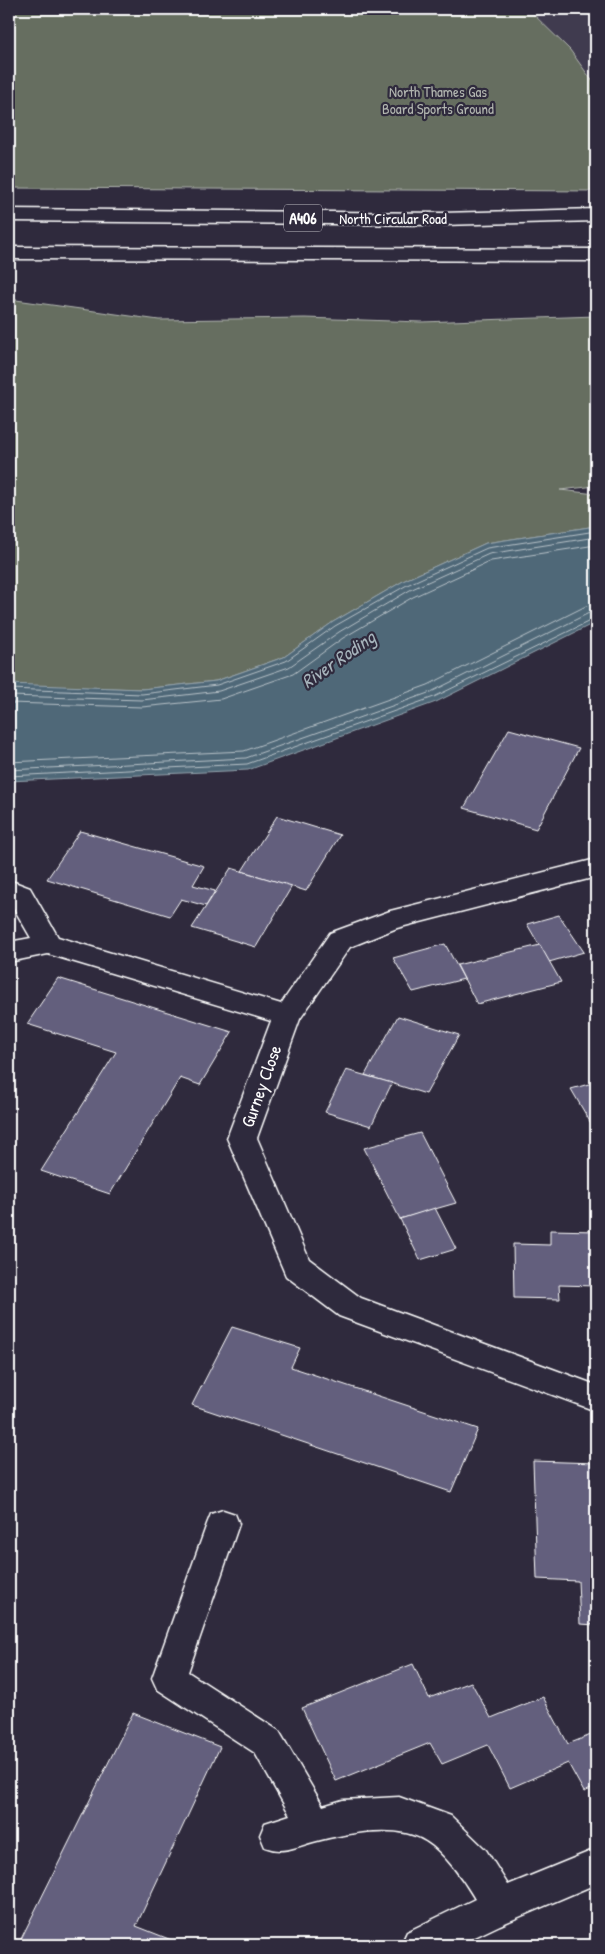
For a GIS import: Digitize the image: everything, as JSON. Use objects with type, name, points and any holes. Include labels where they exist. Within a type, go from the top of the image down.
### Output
[{"type":"main road","name":"North Circular Road","points":[[9,215],[442,219],[596,215]]},
{"type":"main road","name":"A406","points":[[9,253],[446,256],[596,255]]},
{"type":"main road","name":"Gurney Close","points":[[593,875],[390,920],[340,940],[287,1016],[242,1138],[297,1267],[350,1307],[596,1398]]},
{"type":"main road","points":[[9,889],[21,895],[48,944]]},
{"type":"main road","points":[[9,952],[48,944],[287,1016]]},
{"type":"main road","points":[[223,1524],[169,1678],[267,1742],[315,1825]]},
{"type":"main road","points":[[278,1835],[343,1817],[399,1814],[438,1828],[473,1862],[500,1906]]},
{"type":"main road","points":[[420,1945],[500,1906],[596,1866]]},
{"type":"shaded area","points":[[528,9],[596,9],[596,86],[570,50]]},
{"type":"green space","name":"North Thames Gas Board Sports Ground","points":[[9,9],[528,9],[570,50],[596,86],[596,191],[9,188]]},
{"type":"green space","points":[[9,299],[159,320],[305,318],[421,322],[596,316],[596,486],[560,490],[596,494],[596,526],[486,543],[405,580],[333,622],[284,657],[216,681],[142,689],[9,685]]},
{"type":"water","name":"River Roding","points":[[596,526],[596,622],[436,702],[248,770],[9,781],[9,684],[142,689],[216,681],[284,657],[333,622],[405,580],[486,543]]},
{"type":"building","points":[[509,729],[579,748],[536,829],[464,808]]},
{"type":"building","points":[[277,816],[340,835],[306,891],[242,871]]},
{"type":"building","points":[[80,831],[204,866],[193,885],[215,891],[206,906],[181,899],[170,916],[47,879]]},
{"type":"building","points":[[231,868],[292,886],[256,947],[192,928]]},
{"type":"building","points":[[559,915],[584,952],[549,962],[527,924]]},
{"type":"building","points":[[445,944],[464,979],[413,992],[393,958]]},
{"type":"building","points":[[540,945],[561,982],[477,1004],[457,965]]},
{"type":"building","points":[[58,978],[232,1032],[200,1085],[180,1078],[110,1194],[41,1171],[116,1052],[27,1024]]},
{"type":"building","points":[[398,1016],[459,1035],[426,1094],[365,1075]]},
{"type":"building","points":[[346,1070],[392,1083],[371,1126],[325,1112]]},
{"type":"building","points":[[596,1082],[596,1132],[571,1089]]},
{"type":"building","points":[[420,1133],[456,1203],[400,1219],[364,1148]]},
{"type":"building","points":[[435,1208],[456,1249],[420,1260],[400,1219]]},
{"type":"building","points":[[550,1230],[596,1231],[596,1286],[559,1285],[560,1299],[514,1298],[513,1244],[550,1245]]},
{"type":"building","points":[[232,1327],[300,1348],[291,1367],[478,1429],[451,1492],[192,1405]]},
{"type":"building","points":[[533,1461],[596,1463],[596,1625],[580,1624],[578,1581],[537,1579]]},
{"type":"building","points":[[413,1664],[429,1698],[471,1682],[491,1718],[543,1697],[568,1744],[596,1733],[596,1787],[584,1792],[568,1763],[510,1788],[488,1745],[442,1764],[430,1743],[336,1781],[302,1708]]},
{"type":"building","points":[[133,1713],[220,1747],[136,1926],[184,1945],[18,1945]]}]
